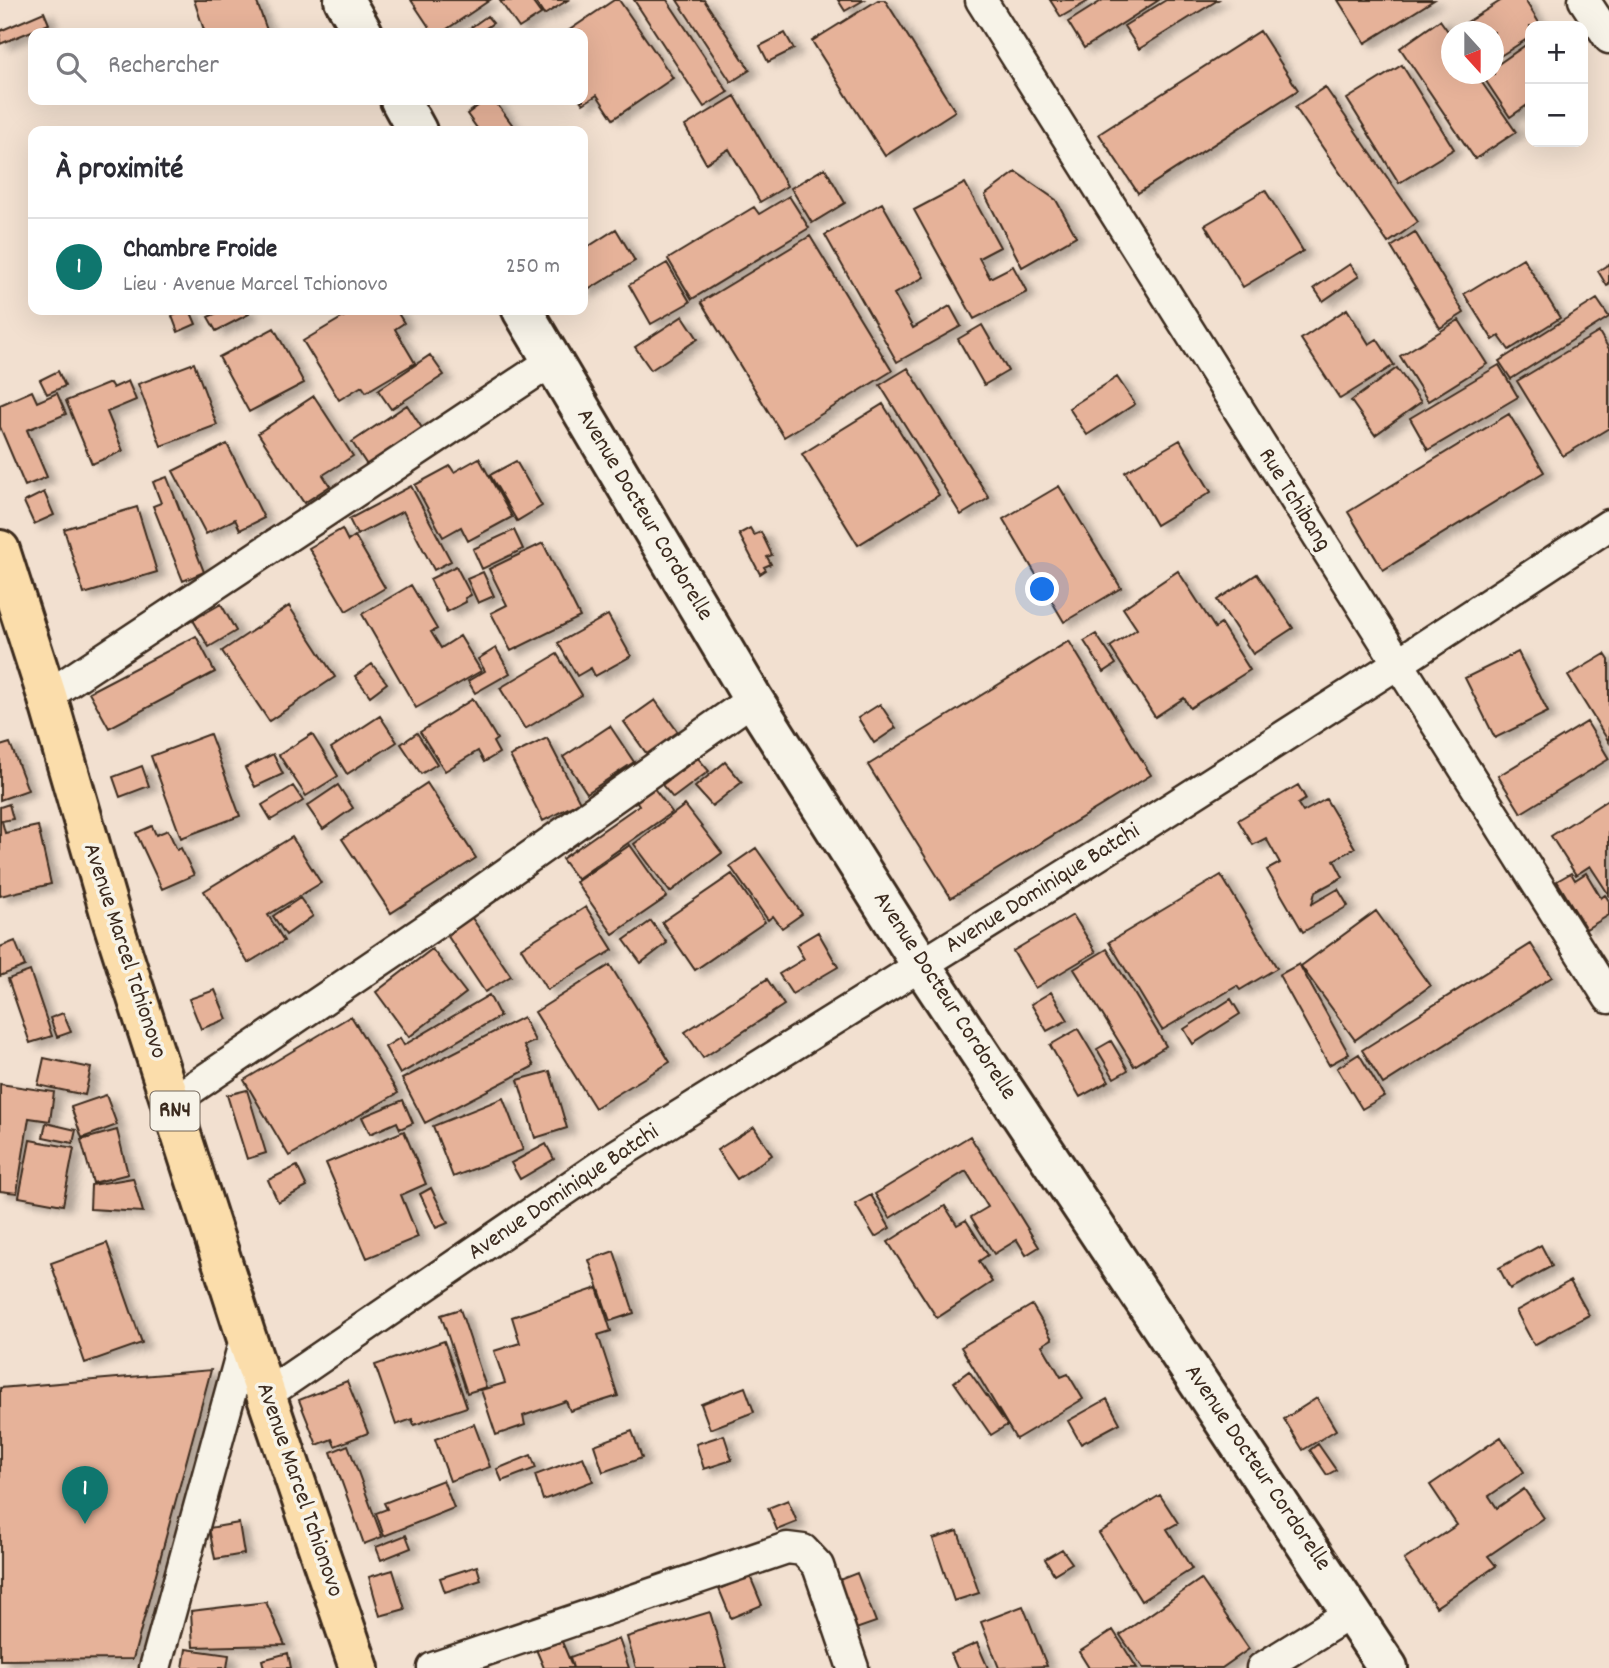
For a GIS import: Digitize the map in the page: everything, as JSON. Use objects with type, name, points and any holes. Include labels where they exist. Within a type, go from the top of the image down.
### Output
[{"type":"highway","name":"Avenue Marcel Tchionovo","points":[[1,557],[47,696],[112,920],[173,1101],[246,1336],[359,1668]]},
{"type":"street","points":[[344,0],[360,28]]},
{"type":"street","name":"Rue Tchibang","points":[[981,0],[1609,998]]},
{"type":"street","points":[[1584,0],[1609,38]]},
{"type":"street","points":[[403,105],[414,126]]},
{"type":"street","name":"Avenue Docteur Cordorelle","points":[[525,315],[753,699],[922,966],[1388,1668]]},
{"type":"street","points":[[47,696],[552,361]]},
{"type":"street","name":"Avenue Dominique Batchi","points":[[267,1394],[612,1158],[922,966],[1397,664],[1609,525]]},
{"type":"street","points":[[173,1101],[460,906],[753,699]]},
{"type":"street","points":[[155,1668],[246,1336]]},
{"type":"street","points":[[433,1668],[787,1548],[803,1550],[818,1566],[853,1668]]},
{"type":"street","points":[[1262,1668],[1352,1612]]},
{"type":"building","points":[[194,0],[256,0],[266,28],[203,28]]},
{"type":"building","points":[[411,0],[490,0],[448,28],[430,28]]},
{"type":"building","points":[[531,0],[541,14],[519,28],[500,1]]},
{"type":"building","points":[[534,0],[568,0],[544,15]]},
{"type":"building","points":[[614,0],[619,0],[673,78],[613,119],[597,95],[588,101],[588,28],[572,28]]},
{"type":"building","points":[[634,0],[667,0],[728,92],[704,107]]},
{"type":"building","points":[[677,0],[704,0],[750,70],[731,82]]},
{"type":"building","points":[[838,0],[864,0],[845,11]]},
{"type":"building","points":[[878,0],[885,0],[955,111],[885,156],[812,41]]},
{"type":"building","points":[[1050,0],[1090,0],[1061,17]]},
{"type":"building","points":[[1103,0],[1159,0],[1084,48],[1068,22]]},
{"type":"building","points":[[1166,0],[1218,0],[1139,49],[1124,26]]},
{"type":"building","points":[[1338,0],[1434,0],[1365,43]]},
{"type":"building","points":[[1502,0],[1525,0],[1538,21],[1525,21],[1525,40],[1504,54],[1504,21],[1469,21]]},
{"type":"building","points":[[44,12],[49,24],[28,28],[28,33],[0,44],[0,31]]},
{"type":"building","points":[[487,16],[493,23],[486,28],[470,28]]},
{"type":"building","points":[[1440,20],[1441,84],[1483,84],[1516,132],[1475,159],[1400,48]]},
{"type":"building","points":[[1260,31],[1298,90],[1138,193],[1099,134]]},
{"type":"building","points":[[785,33],[794,49],[768,62],[760,46]]},
{"type":"building","points":[[1525,45],[1525,106],[1510,117],[1488,84],[1504,84],[1504,60]]},
{"type":"building","points":[[1402,65],[1454,149],[1399,183],[1347,99]]},
{"type":"building","points":[[1325,87],[1418,222],[1388,243],[1295,107]]},
{"type":"building","points":[[735,96],[787,186],[760,202],[729,149],[706,163],[685,126]]},
{"type":"building","points":[[479,105],[498,105],[513,126],[475,126],[467,114]]},
{"type":"building","points":[[825,168],[845,203],[812,223],[791,188]]},
{"type":"building","points":[[1016,172],[1056,200],[1076,236],[1022,267],[985,195]]},
{"type":"building","points":[[965,183],[1000,247],[979,258],[990,278],[1013,266],[1027,292],[974,319],[914,210]]},
{"type":"building","points":[[1265,190],[1303,251],[1243,287],[1205,225]]},
{"type":"building","points":[[789,196],[809,228],[692,299],[668,259],[754,207],[759,214]]},
{"type":"building","points":[[882,203],[924,277],[894,294],[913,328],[950,306],[961,326],[897,362],[825,235]]},
{"type":"building","points":[[616,229],[635,261],[588,290],[588,247]]},
{"type":"building","points":[[1415,232],[1464,313],[1440,328],[1391,247]]},
{"type":"building","points":[[810,236],[892,371],[784,437],[701,302]]},
{"type":"building","points":[[1523,258],[1560,318],[1509,350],[1499,336],[1493,340],[1464,294]]},
{"type":"building","points":[[667,263],[690,302],[651,324],[629,285]]},
{"type":"building","points":[[1350,264],[1359,276],[1323,301],[1314,288]]},
{"type":"building","points":[[1609,264],[1609,285],[1607,286],[1598,271]]},
{"type":"building","points":[[1597,299],[1609,317],[1511,379],[1499,361]]},
{"type":"building","points":[[1347,309],[1369,344],[1377,339],[1394,365],[1340,399],[1301,339]]},
{"type":"building","points":[[192,315],[196,324],[178,332],[172,316]]},
{"type":"building","points":[[212,315],[247,315],[216,331],[208,317]]},
{"type":"building","points":[[347,315],[399,315],[404,323],[395,329],[415,363],[366,392],[362,386],[339,400],[303,341]]},
{"type":"building","points":[[683,316],[698,339],[651,370],[635,347]]},
{"type":"building","points":[[1459,320],[1487,364],[1428,401],[1400,356]]},
{"type":"building","points":[[982,325],[1008,371],[984,385],[958,339]]},
{"type":"building","points":[[274,328],[304,383],[249,412],[219,357]]},
{"type":"building","points":[[1599,332],[1609,349],[1609,428],[1563,456],[1517,381]]},
{"type":"building","points":[[430,355],[444,375],[391,409],[378,390]]},
{"type":"building","points":[[194,363],[217,425],[161,446],[138,384]]},
{"type":"building","points":[[1499,365],[1518,397],[1428,450],[1410,418]]},
{"type":"building","points":[[908,368],[989,498],[961,515],[880,385]]},
{"type":"building","points":[[1397,368],[1421,402],[1375,435],[1351,401]]},
{"type":"building","points":[[58,371],[65,386],[47,394],[40,380]]},
{"type":"building","points":[[1117,377],[1135,404],[1087,435],[1069,408]]},
{"type":"building","points":[[128,381],[136,400],[107,412],[123,451],[92,464],[66,401],[110,383],[113,388]]},
{"type":"building","points":[[32,391],[37,402],[57,393],[66,414],[27,430],[47,477],[25,486],[0,427],[0,405]]},
{"type":"building","points":[[314,396],[353,456],[323,475],[330,486],[304,503],[258,433]]},
{"type":"building","points":[[883,404],[939,495],[858,545],[802,454]]},
{"type":"building","points":[[407,405],[422,428],[367,465],[352,442]]},
{"type":"building","points":[[1509,414],[1544,472],[1383,570],[1348,512]]},
{"type":"building","points":[[1180,440],[1211,492],[1156,525],[1125,472]]},
{"type":"building","points":[[227,444],[264,518],[240,530],[235,519],[206,534],[173,471]]},
{"type":"building","points":[[479,458],[512,517],[468,541],[461,527],[443,537],[415,485],[450,466],[454,472]]},
{"type":"building","points":[[516,461],[542,506],[517,521],[490,475]]},
{"type":"building","points":[[167,477],[204,572],[183,581],[153,506],[161,503],[153,482]]},
{"type":"building","points":[[411,486],[451,561],[434,570],[403,511],[357,535],[349,519]]},
{"type":"building","points":[[1059,486],[1121,588],[1064,622],[1003,519]]},
{"type":"building","points":[[44,492],[54,515],[34,524],[24,502]]},
{"type":"building","points":[[137,507],[157,572],[84,594],[64,529]]},
{"type":"building","points":[[750,528],[754,535],[761,532],[772,555],[767,557],[771,564],[764,567],[766,570],[760,574],[739,534]]},
{"type":"building","points":[[342,529],[348,541],[355,536],[385,588],[346,611],[309,548]]},
{"type":"building","points":[[514,530],[523,549],[482,569],[473,549]]},
{"type":"building","points":[[543,543],[580,617],[511,651],[491,613],[507,605],[489,569]]},
{"type":"building","points":[[456,566],[471,595],[465,598],[466,602],[447,612],[430,579]]},
{"type":"building","points":[[1178,571],[1215,628],[1221,624],[1250,670],[1190,708],[1184,698],[1155,717],[1110,647],[1137,629],[1123,608]]},
{"type":"building","points":[[483,572],[494,596],[478,603],[467,579]]},
{"type":"building","points":[[1257,574],[1293,628],[1253,654],[1217,600]]},
{"type":"building","points":[[411,585],[437,629],[431,632],[441,648],[460,636],[481,671],[416,708],[362,614]]},
{"type":"building","points":[[221,604],[236,631],[209,647],[193,620]]},
{"type":"building","points":[[289,606],[335,677],[269,721],[222,651]]},
{"type":"building","points":[[608,615],[631,656],[595,676],[591,668],[577,676],[558,643]]},
{"type":"building","points":[[1096,634],[1116,664],[1104,672],[1084,641]]},
{"type":"building","points":[[196,636],[215,672],[109,728],[89,692]]},
{"type":"building","points":[[1069,641],[1151,775],[951,898],[868,765]]},
{"type":"building","points":[[496,648],[510,673],[475,693],[468,681],[485,671],[478,659]]},
{"type":"building","points":[[1518,652],[1548,712],[1495,738],[1465,678]]},
{"type":"building","points":[[557,654],[582,695],[525,729],[500,688]]},
{"type":"building","points":[[1605,654],[1609,660],[1609,742],[1568,676]]},
{"type":"building","points":[[372,664],[387,683],[370,696],[355,676]]},
{"type":"building","points":[[473,699],[497,739],[493,742],[499,753],[484,762],[478,751],[445,771],[420,732]]},
{"type":"building","points":[[655,700],[680,735],[649,757],[624,722]]},
{"type":"building","points":[[880,704],[896,728],[874,743],[858,718]]},
{"type":"building","points":[[380,716],[397,742],[347,774],[331,748]]},
{"type":"building","points":[[1587,722],[1609,759],[1521,813],[1498,776]]},
{"type":"building","points":[[610,726],[634,762],[587,793],[563,757]]},
{"type":"building","points":[[417,733],[437,764],[421,774],[401,744]]},
{"type":"building","points":[[210,734],[240,816],[181,838],[151,756]]},
{"type":"building","points":[[312,734],[338,776],[306,796],[279,755]]},
{"type":"building","points":[[547,738],[580,802],[543,821],[510,756]]},
{"type":"building","points":[[10,743],[28,790],[0,800],[0,746]]},
{"type":"building","points":[[273,754],[283,774],[255,787],[245,768]]},
{"type":"building","points":[[698,758],[709,771],[673,798],[662,785]]},
{"type":"building","points":[[725,762],[742,782],[712,806],[695,787]]},
{"type":"building","points":[[142,766],[149,786],[120,797],[113,777]]},
{"type":"building","points":[[427,783],[476,858],[391,913],[342,839]]},
{"type":"building","points":[[338,785],[353,808],[323,829],[307,806]]},
{"type":"building","points":[[1298,785],[1306,799],[1298,804],[1303,812],[1326,799],[1355,848],[1334,860],[1343,877],[1315,892],[1312,904],[1338,889],[1348,906],[1303,932],[1267,870],[1280,863],[1266,838],[1253,845],[1238,820]]},
{"type":"building","points":[[293,786],[303,801],[271,820],[262,805]]},
{"type":"building","points":[[653,787],[672,812],[577,879],[562,859],[639,805],[635,799]]},
{"type":"building","points":[[1609,799],[1609,895],[1590,866],[1576,875],[1551,836]]},
{"type":"building","points":[[9,804],[13,819],[2,821],[5,833],[38,826],[51,884],[0,896],[0,807]]},
{"type":"building","points":[[685,805],[722,853],[670,892],[634,844]]},
{"type":"building","points":[[152,826],[156,835],[168,830],[177,850],[181,848],[194,875],[162,889],[136,833]]},
{"type":"building","points":[[292,837],[321,883],[268,915],[284,941],[248,963],[204,891]]},
{"type":"building","points":[[630,845],[667,897],[613,934],[576,882]]},
{"type":"building","points":[[756,848],[802,914],[782,928],[773,916],[768,920],[730,866]]},
{"type":"building","points":[[1571,873],[1575,880],[1586,873],[1601,898],[1605,895],[1609,901],[1609,915],[1586,929],[1557,881]]},
{"type":"building","points":[[732,874],[765,922],[695,970],[662,922]]},
{"type":"building","points":[[1221,875],[1277,968],[1240,990],[1237,986],[1162,1030],[1109,942]]},
{"type":"building","points":[[300,898],[313,916],[286,935],[273,916]]},
{"type":"building","points":[[586,907],[613,950],[547,990],[521,948]]},
{"type":"building","points":[[1376,911],[1430,986],[1355,1040],[1301,966]]},
{"type":"building","points":[[470,915],[511,976],[485,992],[445,932]]},
{"type":"building","points":[[1073,915],[1096,952],[1035,988],[1013,951]]},
{"type":"building","points":[[651,921],[667,943],[641,963],[624,940]]},
{"type":"building","points":[[818,932],[838,967],[792,994],[779,974],[804,959],[796,945]]},
{"type":"building","points":[[15,941],[25,966],[0,976],[0,947]]},
{"type":"building","points":[[1531,944],[1552,977],[1383,1084],[1362,1050]]},
{"type":"building","points":[[432,949],[466,993],[409,1037],[376,992]]},
{"type":"building","points":[[1107,949],[1166,1046],[1134,1066],[1074,969]]},
{"type":"building","points":[[1299,964],[1349,1054],[1329,1065],[1279,975]]},
{"type":"building","points":[[610,965],[670,1062],[595,1108],[535,1012]]},
{"type":"building","points":[[30,971],[52,1036],[30,1043],[8,979]]},
{"type":"building","points":[[767,979],[784,1005],[703,1058],[685,1032]]},
{"type":"building","points":[[215,990],[227,1019],[201,1029],[189,999]]},
{"type":"building","points":[[1051,992],[1068,1020],[1047,1031],[1031,1004]]},
{"type":"building","points":[[489,995],[500,1016],[400,1074],[385,1047],[400,1038],[404,1045]]},
{"type":"building","points":[[1231,999],[1240,1014],[1193,1044],[1184,1029]]},
{"type":"building","points":[[63,1013],[71,1032],[57,1037],[50,1018]]},
{"type":"building","points":[[351,1016],[398,1093],[289,1156],[244,1080]]},
{"type":"building","points":[[523,1017],[535,1041],[524,1046],[534,1066],[425,1123],[402,1079]]},
{"type":"building","points":[[1078,1029],[1109,1081],[1080,1097],[1050,1045]]},
{"type":"building","points":[[1111,1041],[1128,1070],[1114,1078],[1097,1049]]},
{"type":"building","points":[[1359,1054],[1384,1096],[1362,1109],[1337,1068]]},
{"type":"building","points":[[44,1058],[91,1068],[85,1095],[38,1085]]},
{"type":"building","points":[[550,1071],[567,1128],[535,1138],[518,1080]]},
{"type":"building","points":[[0,1084],[54,1092],[50,1121],[29,1118],[17,1193],[0,1191]]},
{"type":"building","points":[[247,1090],[266,1153],[247,1159],[227,1095]]},
{"type":"building","points":[[106,1095],[117,1125],[82,1138],[71,1107]]},
{"type":"building","points":[[503,1098],[523,1150],[453,1177],[433,1126]]},
{"type":"building","points":[[403,1100],[413,1123],[400,1129],[397,1122],[370,1134],[362,1117]]},
{"type":"building","points":[[46,1123],[76,1130],[73,1143],[43,1137]]},
{"type":"building","points":[[754,1127],[772,1155],[737,1179],[717,1150]]},
{"type":"building","points":[[117,1130],[128,1174],[93,1183],[81,1140]]},
{"type":"building","points":[[404,1131],[426,1184],[401,1195],[418,1237],[367,1258],[326,1163]]},
{"type":"building","points":[[970,1136],[1039,1247],[1026,1255],[1017,1240],[994,1254],[971,1217],[988,1207],[966,1171],[890,1218],[875,1194]]},
{"type":"building","points":[[30,1140],[74,1148],[63,1205],[19,1197]]},
{"type":"building","points":[[546,1144],[554,1159],[520,1179],[511,1163]]},
{"type":"building","points":[[297,1166],[307,1187],[278,1202],[268,1180]]},
{"type":"building","points":[[133,1178],[143,1212],[90,1209],[91,1185]]},
{"type":"building","points":[[431,1188],[448,1223],[436,1228],[420,1194]]},
{"type":"building","points":[[871,1195],[890,1228],[875,1237],[855,1204]]},
{"type":"building","points":[[945,1206],[957,1225],[966,1220],[988,1255],[979,1261],[992,1282],[937,1318],[888,1242]]},
{"type":"building","points":[[107,1243],[142,1343],[85,1363],[51,1263]]},
{"type":"building","points":[[1541,1245],[1552,1266],[1510,1289],[1499,1268]]},
{"type":"building","points":[[614,1251],[634,1313],[610,1321],[589,1260]]},
{"type":"building","points":[[1570,1281],[1589,1315],[1534,1345],[1516,1311]]},
{"type":"building","points":[[597,1288],[611,1331],[598,1335],[618,1396],[570,1411],[566,1401],[523,1416],[525,1425],[496,1435],[481,1390],[505,1383],[494,1351],[520,1343],[512,1317]]},
{"type":"building","points":[[1032,1305],[1052,1339],[1042,1345],[1061,1377],[1068,1374],[1083,1399],[1016,1439],[961,1347]]},
{"type":"building","points":[[460,1309],[486,1387],[467,1393],[441,1315]]},
{"type":"building","points":[[444,1341],[467,1407],[414,1425],[412,1419],[396,1425],[375,1365]]},
{"type":"building","points":[[211,1370],[133,1659],[0,1660],[0,1388]]},
{"type":"building","points":[[969,1371],[1007,1425],[991,1435],[954,1382]]},
{"type":"building","points":[[347,1381],[368,1433],[335,1446],[332,1439],[317,1445],[299,1400]]},
{"type":"building","points":[[745,1387],[754,1412],[710,1429],[701,1404]]},
{"type":"building","points":[[1317,1398],[1336,1430],[1303,1450],[1284,1419]]},
{"type":"building","points":[[1107,1399],[1120,1423],[1081,1444],[1068,1421]]},
{"type":"building","points":[[474,1424],[490,1467],[450,1481],[435,1439]]},
{"type":"building","points":[[632,1431],[642,1458],[603,1472],[594,1445]]},
{"type":"building","points":[[724,1435],[732,1460],[704,1469],[696,1444]]},
{"type":"building","points":[[1501,1437],[1524,1472],[1489,1496],[1497,1508],[1524,1489],[1544,1518],[1488,1556],[1496,1566],[1436,1607],[1404,1560],[1457,1525],[1430,1485]]},
{"type":"building","points":[[1318,1444],[1336,1470],[1327,1475],[1310,1450]]},
{"type":"building","points":[[348,1445],[382,1537],[364,1544],[331,1452]]},
{"type":"building","points":[[531,1455],[536,1468],[502,1481],[497,1469]]},
{"type":"building","points":[[583,1457],[593,1481],[543,1500],[535,1475]]},
{"type":"building","points":[[443,1480],[454,1508],[384,1536],[376,1513],[387,1509],[384,1503]]},
{"type":"building","points":[[1160,1495],[1178,1523],[1167,1529],[1192,1569],[1141,1601],[1099,1533]]},
{"type":"building","points":[[788,1500],[797,1522],[777,1530],[768,1508]]},
{"type":"building","points":[[239,1523],[244,1554],[215,1559],[209,1528]]},
{"type":"building","points":[[958,1531],[979,1593],[954,1601],[933,1539]]},
{"type":"building","points":[[406,1535],[411,1548],[381,1560],[376,1547]]},
{"type":"building","points":[[1062,1549],[1072,1563],[1054,1574],[1045,1559]]},
{"type":"building","points":[[477,1566],[481,1580],[445,1592],[440,1578]]},
{"type":"building","points":[[393,1570],[405,1609],[380,1616],[369,1577]]},
{"type":"building","points":[[857,1573],[876,1622],[853,1630],[834,1582]]},
{"type":"building","points":[[750,1576],[762,1605],[731,1618],[719,1589]]},
{"type":"building","points":[[1201,1579],[1249,1649],[1222,1668],[1143,1668],[1120,1635]]},
{"type":"building","points":[[266,1602],[285,1645],[193,1647],[191,1611]]},
{"type":"building","points":[[1023,1606],[1047,1666],[999,1668],[981,1622]]},
{"type":"building","points":[[710,1612],[726,1668],[636,1668],[627,1637]]},
{"type":"building","points":[[1113,1630],[1137,1668],[1089,1668],[1079,1652]]},
{"type":"building","points":[[560,1637],[573,1668],[544,1668],[535,1647]]},
{"type":"building","points":[[619,1639],[629,1668],[573,1668],[570,1657]]},
{"type":"building","points":[[977,1643],[988,1668],[957,1668],[951,1654]]},
{"type":"building","points":[[186,1649],[229,1655],[227,1668],[183,1668]]},
{"type":"building","points":[[288,1653],[291,1668],[264,1668],[262,1660]]},
{"type":"place","name":"Chambre Froide","points":[[85,1524]]}]
